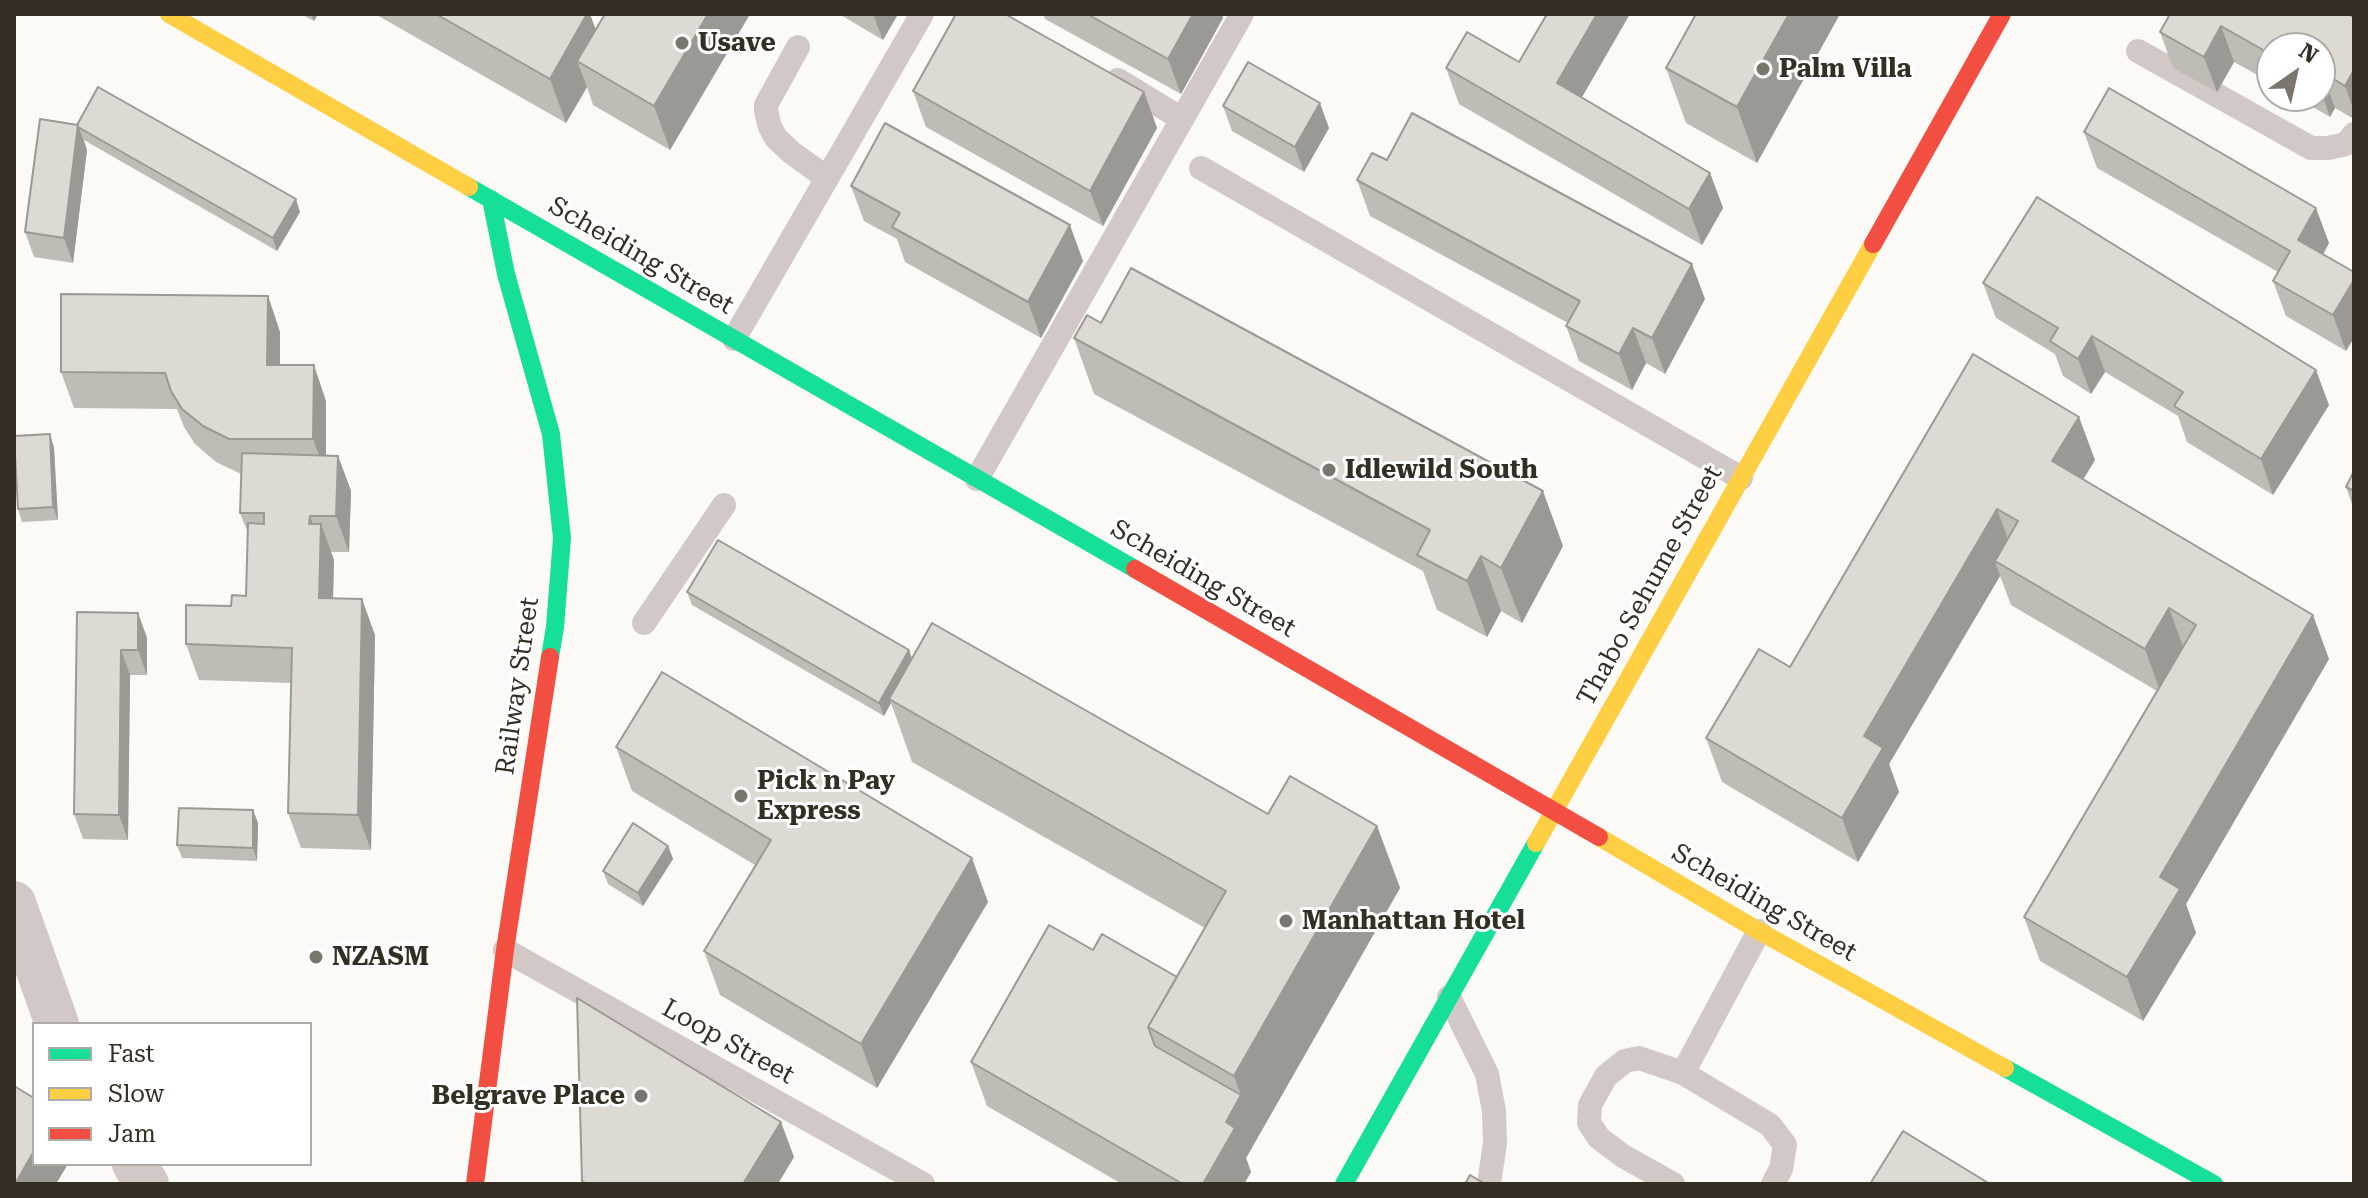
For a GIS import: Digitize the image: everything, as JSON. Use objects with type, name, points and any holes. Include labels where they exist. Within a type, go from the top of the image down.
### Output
[{"type":"main road","name":"Scheiding Street","points":[[169,14],[1759,931],[2214,1184]]},
{"type":"main road","name":"Thabo Sehume Street","points":[[1344,1184],[2002,14]]},
{"type":"main road","name":"Railway Street","points":[[471,1180],[555,627],[562,538],[551,434],[506,274],[491,199]]},
{"type":"street","points":[[14,903],[56,1022]]},
{"type":"street","points":[[135,1166],[147,1184]]},
{"type":"lane","points":[[734,339],[922,14]]},
{"type":"lane","points":[[977,479],[1242,14]]},
{"type":"lane","points":[[798,47],[766,105],[766,111],[770,127],[783,146],[827,178]]},
{"type":"lane","points":[[2138,51],[2311,148],[2346,144],[2354,134]]},
{"type":"lane","points":[[1093,65],[1182,119]]},
{"type":"lane","points":[[1201,168],[1741,478]]},
{"type":"lane","points":[[644,623],[724,505]]},
{"type":"lane","points":[[1683,1073],[1759,931]]},
{"type":"lane","name":"Loop Street","points":[[505,950],[923,1184]]},
{"type":"lane","points":[[1449,997],[1487,1074],[1494,1111],[1495,1143],[1489,1184]]},
{"type":"lane","points":[[1673,1184],[1623,1156],[1599,1138],[1589,1123],[1590,1105],[1606,1076],[1625,1061],[1639,1058],[1683,1073],[1770,1125],[1785,1145],[1781,1169],[1773,1184]]},
{"type":"building","points":[[436,14],[587,14],[550,79]]},
{"type":"building","points":[[605,14],[708,14],[654,106],[577,61]]},
{"type":"building","points":[[956,14],[1005,14],[1144,92],[1090,191],[913,91]]},
{"type":"building","points":[[1087,14],[1193,14],[1168,59]]},
{"type":"building","points":[[1547,14],[1597,14],[1557,83],[1710,173],[1689,209],[1446,68],[1467,32],[1519,62]]},
{"type":"building","points":[[1696,14],[1789,14],[1737,107],[1666,68]]},
{"type":"building","points":[[2170,14],[2348,14],[2354,17],[2354,70],[2345,86],[2336,81],[2336,32],[2256,32],[2256,46],[2221,26],[2204,57],[2160,32]]},
{"type":"building","points":[[1248,62],[1320,103],[1295,147],[1223,106]]},
{"type":"building","points":[[98,87],[296,199],[273,238],[78,127]]},
{"type":"building","points":[[2109,88],[2316,208],[2298,240],[2354,272],[2354,280],[2333,315],[2273,281],[2290,251],[2084,132]]},
{"type":"building","points":[[1412,113],[1692,264],[1652,338],[1633,328],[1619,354],[1566,326],[1580,301],[1357,180],[1372,153],[1387,160]]},
{"type":"building","points":[[40,119],[78,125],[64,238],[25,232]]},
{"type":"building","points":[[885,123],[1070,225],[1028,302],[892,227],[900,213],[851,186]]},
{"type":"building","points":[[2037,197],[2316,370],[2261,459],[2174,406],[2183,392],[2092,336],[2078,359],[2050,341],[2058,328],[1983,283]]},
{"type":"building","points":[[1131,268],[1543,491],[1501,568],[1481,556],[1467,581],[1417,555],[1430,530],[1074,338],[1087,315],[1101,323]]},
{"type":"building","points":[[61,294],[268,296],[267,365],[314,365],[313,439],[229,439],[203,426],[182,409],[165,373],[61,372]]},
{"type":"building","points":[[1973,354],[2079,417],[2052,461],[2313,615],[2160,877],[2180,889],[2127,977],[2024,917],[2196,625],[2169,608],[2145,649],[1995,561],[2018,521],[1997,509],[1864,736],[1883,748],[1842,818],[1706,738],[1759,649],[1790,667]]},
{"type":"building","points":[[50,434],[53,507],[18,509],[14,436]]},
{"type":"building","points":[[242,453],[338,456],[336,516],[310,516],[309,524],[321,524],[319,598],[362,599],[358,815],[288,813],[292,648],[186,644],[186,605],[231,606],[232,595],[246,596],[248,523],[264,524],[264,513],[240,513]]},
{"type":"building","points":[[2354,471],[2354,491],[2346,487]]},
{"type":"building","points":[[718,540],[909,650],[879,703],[687,592]]},
{"type":"building","points":[[77,612],[138,613],[138,650],[121,650],[119,815],[74,814]]},
{"type":"building","points":[[932,623],[1268,814],[1290,776],[1377,826],[1234,1076],[1148,1027],[1226,891],[889,699]]},
{"type":"building","points":[[662,672],[972,858],[861,1044],[704,951],[771,840],[616,747]]},
{"type":"building","points":[[179,808],[253,810],[253,848],[177,845]]},
{"type":"building","points":[[633,823],[668,846],[638,893],[603,871]]},
{"type":"building","points":[[1049,925],[1093,950],[1102,934],[1177,977],[1148,1027],[1155,1046],[1241,1095],[1226,1122],[1235,1128],[1203,1184],[1183,1184],[971,1062]]},
{"type":"building","name":"Belgrave Place","points":[[577,998],[781,1122],[743,1184],[587,1184],[582,1181]]},
{"type":"building","points":[[14,1086],[32,1097],[32,1154],[15,1184]]},
{"type":"building","points":[[1903,1131],[1990,1184],[1870,1184]]},
{"type":"building","points":[[1470,1175],[1485,1184],[1465,1184]]},
{"type":"traffic: fast","points":[[469,187],[1135,569]]},
{"type":"traffic: fast","points":[[491,199],[506,274],[551,434],[562,538],[550,657]]},
{"type":"traffic: fast","points":[[1344,1184],[1536,843]]},
{"type":"traffic: fast","points":[[2005,1068],[2214,1184]]},
{"type":"traffic: slow","points":[[169,14],[469,187]]},
{"type":"traffic: slow","points":[[1536,843],[1873,244]]},
{"type":"traffic: slow","points":[[1599,837],[1759,931],[2005,1068]]},
{"type":"traffic: jam","points":[[1873,244],[2002,14]]},
{"type":"traffic: jam","points":[[1135,569],[1599,837]]},
{"type":"traffic: jam","points":[[475,1184],[505,950],[550,657]]},
{"type":"place","name":"Usave","points":[[682,43]]},
{"type":"place","name":"Palm Villa","points":[[1763,69]]},
{"type":"place","name":"Idlewild South","points":[[1329,470]]},
{"type":"place","name":"Pick n Pay Express","points":[[741,796]]},
{"type":"place","name":"Manhattan Hotel","points":[[1286,921]]},
{"type":"place","name":"NZASM","points":[[316,957]]},
{"type":"place","name":"Belgrave Place","points":[[641,1096]]}]
